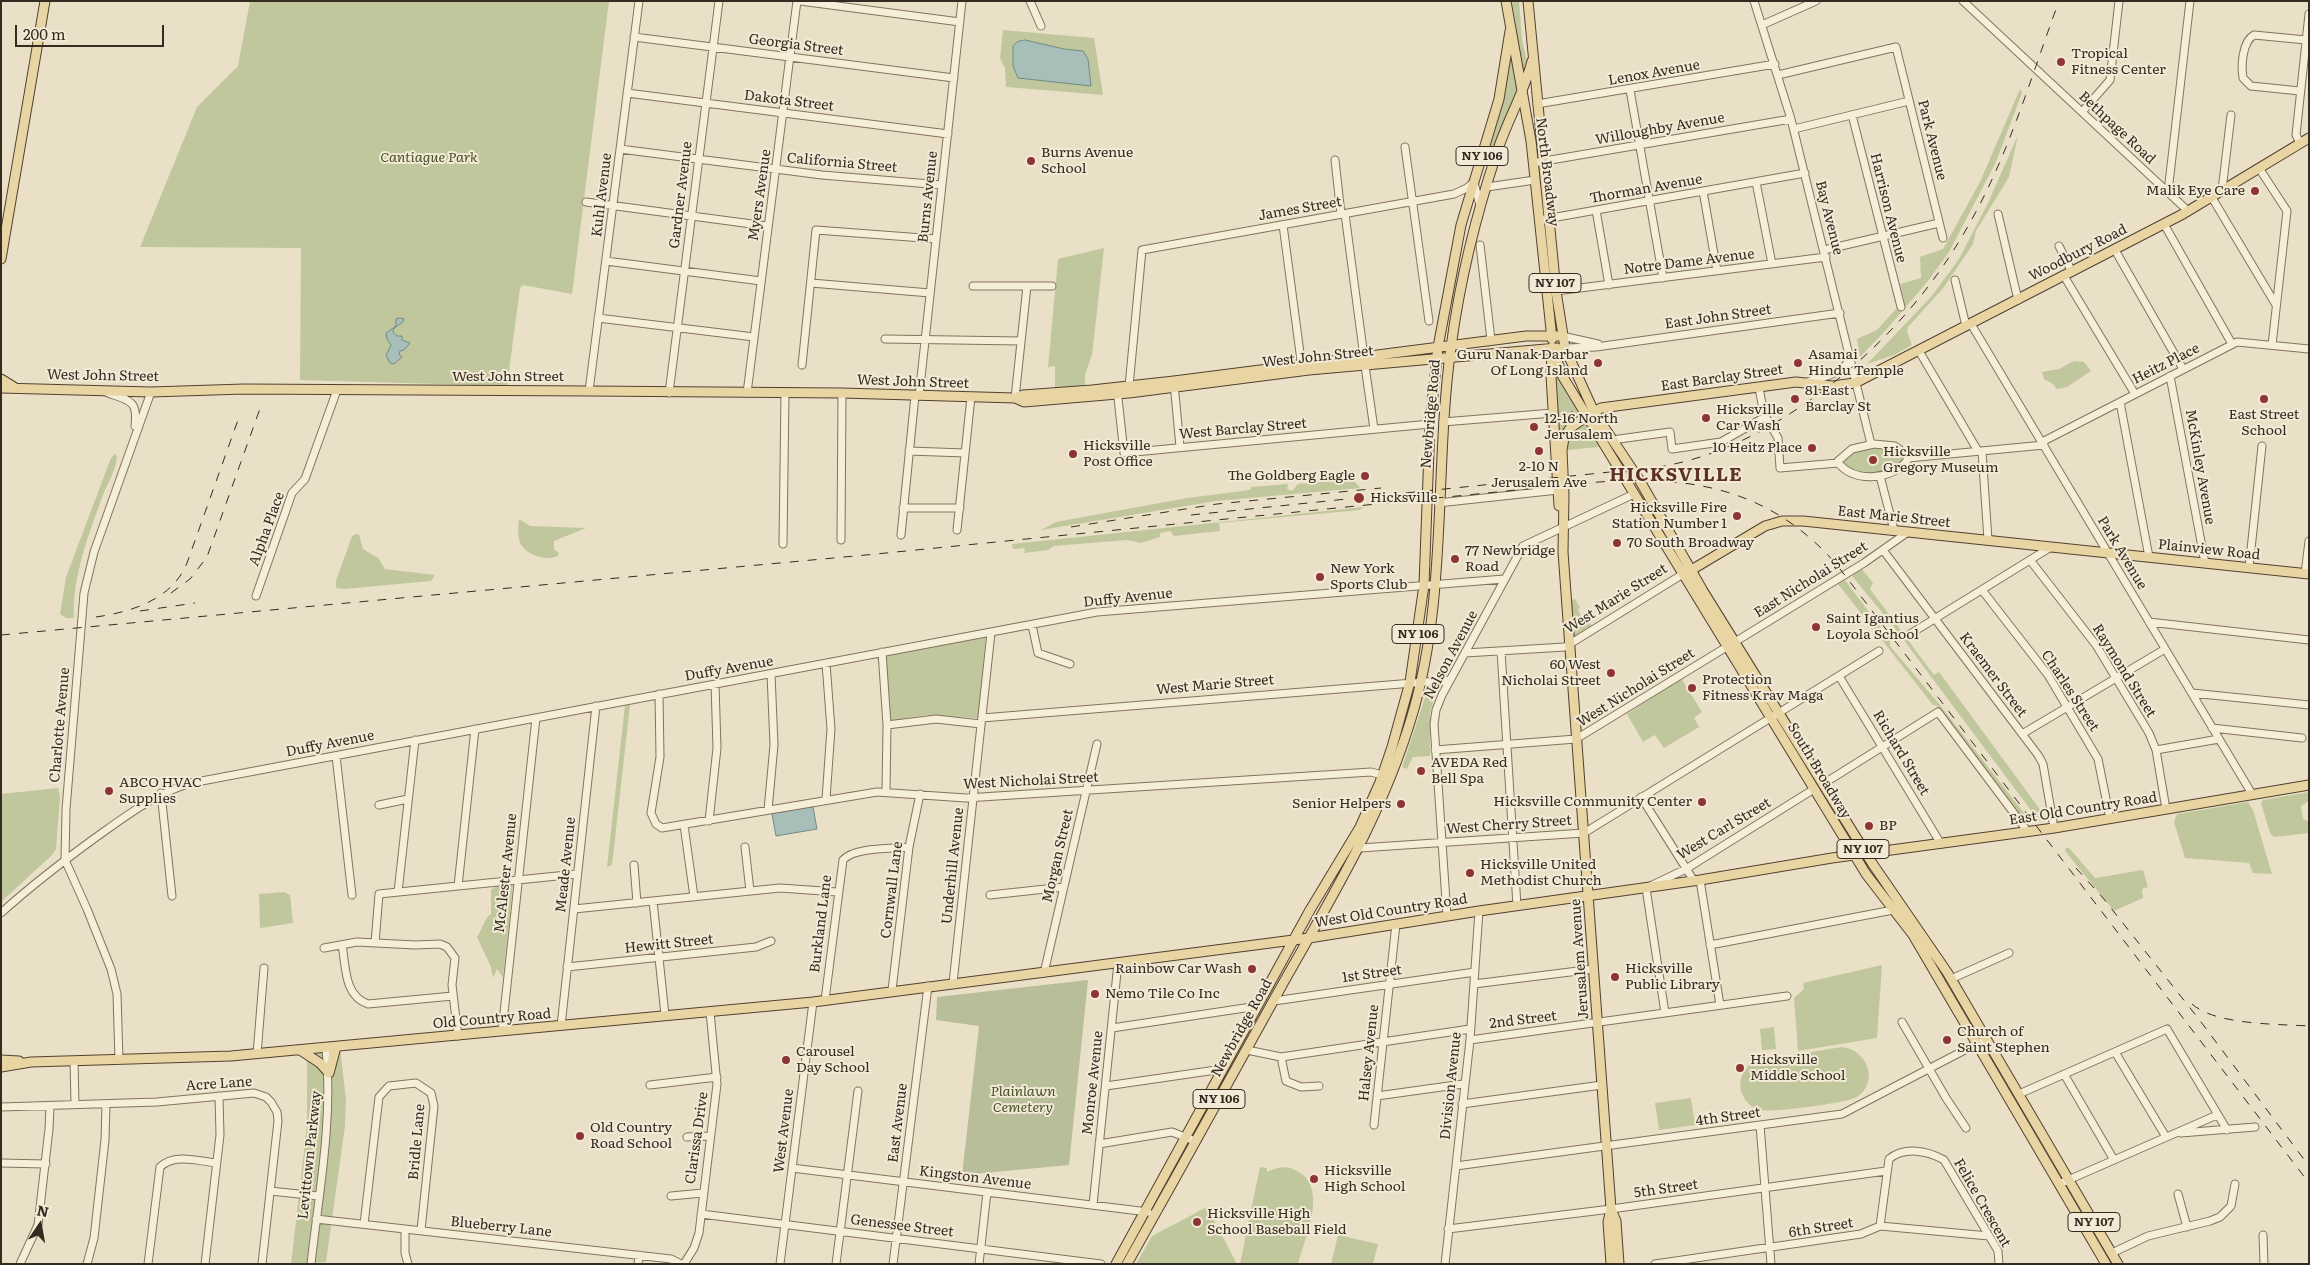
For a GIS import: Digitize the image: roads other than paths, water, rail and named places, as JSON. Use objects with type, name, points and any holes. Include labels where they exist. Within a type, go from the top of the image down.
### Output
[{"type":"main road","points":[[1,259],[44,1]]},
{"type":"main road","name":"North Broadway","points":[[1506,1],[1521,92],[1538,163],[1535,180],[1544,219],[1565,348]]},
{"type":"main road","name":"North Broadway","points":[[1528,1],[1537,104],[1538,163],[1544,219],[1552,348]]},
{"type":"main road","name":"NY 106","points":[[1294,940],[1363,818],[1382,775],[1410,682],[1424,585],[1430,428],[1436,359],[1461,225],[1499,99],[1510,31]]},
{"type":"main road","name":"Newbridge Road","points":[[1392,779],[1422,682],[1435,585],[1442,422],[1461,281],[1486,187],[1505,126],[1521,92],[1533,59]]},
{"type":"main road","name":"Woodbury Road","points":[[1855,383],[2164,224],[2309,138]]},
{"type":"main road","name":"West John Street","points":[[1365,361],[1438,346],[1551,335],[1562,336]]},
{"type":"main road","name":"Jerusalem Avenue","points":[[1552,348],[1551,376],[1558,493],[1607,1146],[1611,1209],[1608,1222],[1611,1264]]},
{"type":"main road","name":"South Broadway","points":[[1552,348],[1563,376],[1612,440],[1640,481],[1726,647],[1823,784],[1893,910],[1913,935],[2059,1184]]},
{"type":"main road","name":"West John Street","points":[[1118,391],[1129,386],[1231,380],[1302,368],[1365,361],[1449,359],[1565,348]]},
{"type":"main road","name":"South Broadway","points":[[1565,348],[1591,414],[1634,494],[1735,641],[1814,789],[1951,979],[2019,1094]]},
{"type":"main road","name":"West John Street","points":[[1,388],[151,392],[235,389],[842,393],[1015,398],[1022,395],[1051,396],[1118,391],[1174,384],[1246,371],[1302,368]]},
{"type":"main road","points":[[1231,380],[1244,375],[1246,371]]},
{"type":"main road","points":[[1,379],[17,388]]},
{"type":"main road","name":"East Barclay Street","points":[[1591,414],[1601,408],[1806,382],[1832,386],[1855,383]]},
{"type":"main road","name":"Jerusalem Avenue","points":[[1562,528],[1564,495],[1562,450],[1564,438],[1570,428],[1591,414]]},
{"type":"main road","points":[[1430,428],[1435,441],[1436,467],[1440,473]]},
{"type":"main road","points":[[1428,504],[1430,504],[1433,526],[1437,531]]},
{"type":"main road","name":"East Marie Street","points":[[1687,572],[1765,526],[1778,522],[1803,521],[2107,552]]},
{"type":"main road","name":"Plainview Road","points":[[2107,552],[2307,574]]},
{"type":"main road","points":[[1382,775],[1392,779]]},
{"type":"main road","name":"NY 106","points":[[1309,938],[1361,844],[1392,779]]},
{"type":"main road","name":"East Old Country Road","points":[[1861,854],[2054,828],[2309,785]]},
{"type":"main road","points":[[1353,838],[1361,844]]},
{"type":"main road","name":"West Old Country Road","points":[[953,983],[1309,938],[1479,911],[1697,881],[1861,854]]},
{"type":"main road","name":"Newbridge Road","points":[[1116,1264],[1144,1212],[1247,1050],[1309,938]]},
{"type":"main road","name":"Newbridge Road","points":[[1127,1264],[1155,1213],[1223,1069],[1294,940]]},
{"type":"main road","name":"Old Country Road","points":[[1,1060],[31,1062],[119,1060],[257,1054],[813,1002],[953,983]]},
{"type":"main road","points":[[328,1074],[331,1047]]},
{"type":"main road","points":[[300,1050],[320,1063],[328,1074]]},
{"type":"main road","name":"Old Country Road","points":[[1,1067],[31,1062]]},
{"type":"main road","name":"NY 107","points":[[2019,1094],[2118,1264]]},
{"type":"main road","name":"NY 107","points":[[2059,1184],[2106,1264]]},
{"type":"main road","name":"Jerusalem Avenue","points":[[1611,1209],[1616,1221],[1619,1264]]},
{"type":"street","name":"Kuhl Avenue","points":[[589,391],[639,1]]},
{"type":"street","name":"Gardner Avenue","points":[[669,392],[719,1]]},
{"type":"street","points":[[798,1],[960,22]]},
{"type":"street","name":"Myers Avenue","points":[[747,393],[798,1]]},
{"type":"street","name":"Burns Avenue","points":[[900,535],[909,451],[925,340],[962,1]]},
{"type":"street","points":[[1030,1],[1041,26]]},
{"type":"street","name":"Bay Avenue","points":[[1754,1],[1792,119],[1871,444]]},
{"type":"street","points":[[1762,25],[1816,1]]},
{"type":"street","name":"Bethpage Road","points":[[1964,1],[2188,211]]},
{"type":"street","points":[[2082,112],[2110,80],[2119,1]]},
{"type":"street","points":[[2168,192],[2190,1]]},
{"type":"street","points":[[2300,143],[2296,135],[2309,14]]},
{"type":"street","points":[[2300,91],[2251,86],[2242,78],[2243,64],[2246,44],[2254,35],[2306,40]]},
{"type":"street","name":"Georgia Street","points":[[634,37],[954,78]]},
{"type":"street","name":"Park Avenue","points":[[1778,75],[1896,47],[1943,238]]},
{"type":"street","name":"Lenox Avenue","points":[[1537,104],[1630,90],[1775,64]]},
{"type":"street","points":[[1630,90],[1664,278]]},
{"type":"street","name":"Dakota Street","points":[[627,93],[948,134]]},
{"type":"street","points":[[1794,130],[1909,101]]},
{"type":"street","name":"Harrison Avenue","points":[[1852,115],[1901,307]]},
{"type":"street","points":[[2222,190],[2231,115]]},
{"type":"street","name":"Willoughby Avenue","points":[[1538,163],[1792,119]]},
{"type":"street","points":[[1405,147],[1429,321]]},
{"type":"street","name":"California Street","points":[[620,149],[822,175],[942,185]]},
{"type":"street","points":[[1335,160],[1374,429]]},
{"type":"street","points":[[2259,168],[2287,211],[2272,345]]},
{"type":"street","name":"Thorman Avenue","points":[[1544,219],[1805,173]]},
{"type":"street","points":[[1486,187],[1535,180]]},
{"type":"street","points":[[1474,182],[1481,207]]},
{"type":"street","name":"James Street","points":[[1129,386],[1142,250],[1454,194],[1468,188],[1474,182]]},
{"type":"street","points":[[1756,182],[1772,264]]},
{"type":"street","points":[[1703,191],[1717,271]]},
{"type":"street","points":[[1454,194],[1462,195],[1468,204]]},
{"type":"street","points":[[2212,196],[2276,305]]},
{"type":"street","points":[[586,202],[768,226]]},
{"type":"street","points":[[1596,210],[1609,285]]},
{"type":"street","points":[[1998,214],[2018,300]]},
{"type":"street","name":"Notre Dame Avenue","points":[[1556,291],[1772,264],[1825,254],[1882,236],[1939,223]]},
{"type":"street","points":[[2164,224],[2232,344]]},
{"type":"street","points":[[1283,225],[1302,368]]},
{"type":"street","points":[[802,365],[816,230],[936,239]]},
{"type":"street","points":[[1480,245],[1491,340]]},
{"type":"street","points":[[2059,246],[2068,274],[2135,394]]},
{"type":"street","points":[[2115,250],[2184,369]]},
{"type":"street","points":[[606,261],[762,281]]},
{"type":"street","name":"Park Avenue","points":[[1955,280],[1968,325],[2043,444],[2252,794]]},
{"type":"street","points":[[811,284],[930,293]]},
{"type":"street","points":[[972,286],[1052,286]]},
{"type":"street","points":[[1015,398],[1027,286]]},
{"type":"street","name":"East John Street","points":[[1565,348],[1580,349],[1840,313]]},
{"type":"street","points":[[598,318],[754,337]]},
{"type":"street","name":"East John Street","points":[[1562,336],[1600,345]]},
{"type":"street","points":[[885,339],[1021,342]]},
{"type":"street","name":"Heitz Place","points":[[1908,458],[2043,444],[2237,342],[2309,349]]},
{"type":"street","points":[[1918,351],[1980,451],[1988,540]]},
{"type":"street","points":[[1806,382],[1840,371],[1851,358]]},
{"type":"street","name":"McKinley Avenue","points":[[2170,376],[2205,563]]},
{"type":"street","points":[[1174,384],[1180,447]]},
{"type":"street","points":[[1760,388],[1765,418],[1778,438],[1780,468],[1838,463],[1848,471],[1880,476],[1898,470],[1908,458],[1905,452],[1895,446],[1871,444],[1847,452],[1838,463]]},
{"type":"street","name":"Alpha Place","points":[[256,596],[292,493],[305,479],[337,390]]},
{"type":"street","points":[[102,391],[133,403],[137,411],[134,438]]},
{"type":"street","name":"West Barclay Street","points":[[1118,391],[1124,453],[1374,429],[1430,428]]},
{"type":"street","name":"Charlotte Avenue","points":[[119,1060],[116,994],[111,970],[88,908],[65,860],[69,770],[84,593],[94,552],[151,392]]},
{"type":"street","points":[[783,544],[785,393]]},
{"type":"street","points":[[840,540],[842,393]]},
{"type":"street","points":[[957,530],[971,397]]},
{"type":"street","points":[[2120,402],[2149,557]]},
{"type":"street","points":[[1442,422],[1553,413]]},
{"type":"street","points":[[1612,440],[1670,432],[1672,449],[1721,442],[1765,418]]},
{"type":"street","points":[[2249,568],[2262,446]]},
{"type":"street","points":[[909,451],[965,453]]},
{"type":"street","points":[[1880,476],[1894,530]]},
{"type":"street","points":[[1438,503],[1558,493]]},
{"type":"street","name":"Nelson Avenue","points":[[1447,916],[1435,750],[1436,710],[1450,680],[1523,546],[1634,494]]},
{"type":"street","points":[[903,508],[960,508]]},
{"type":"street","name":"East Nicholai Street","points":[[1726,647],[1883,550],[1908,532]]},
{"type":"street","points":[[2307,574],[2309,541]]},
{"type":"street","points":[[1910,634],[2051,547]]},
{"type":"street","name":"Kraemer Street","points":[[1883,550],[2043,764],[2054,828]]},
{"type":"street","name":"Raymond Street","points":[[2030,560],[2096,645],[2149,733],[2156,750],[2166,810]]},
{"type":"street","name":"West Marie Street","points":[[1465,653],[1565,647],[1687,572]]},
{"type":"street","name":"Duffy Avenue","points":[[1,913],[65,860],[161,793],[193,782],[1097,612],[1504,580]]},
{"type":"street","name":"Charles Street","points":[[1982,590],[2048,675],[2100,763],[2110,819]]},
{"type":"street","points":[[2149,622],[2309,640]]},
{"type":"street","points":[[1032,625],[1038,654],[1070,664]]},
{"type":"street","name":"Underhill Avenue","points":[[953,983],[992,632]]},
{"type":"street","name":"West Nicholai Street","points":[[1435,750],[1576,739],[1726,647]]},
{"type":"street","points":[[2022,734],[2165,649]]},
{"type":"street","points":[[1501,650],[1517,906]]},
{"type":"street","name":"West Cherry Street","points":[[1361,844],[1442,842],[1584,833],[1879,651]]},
{"type":"street","points":[[882,652],[887,725],[886,792]]},
{"type":"street","points":[[826,663],[831,729],[826,800]]},
{"type":"street","points":[[768,810],[774,745],[771,674]]},
{"type":"street","name":"Richard Street","points":[[1839,676],[1941,844]]},
{"type":"street","name":"West Marie Street","points":[[887,725],[928,720],[982,721],[1450,680]]},
{"type":"street","points":[[709,820],[717,748],[715,684]]},
{"type":"street","points":[[2192,693],[2309,705]]},
{"type":"street","name":"West Nicholai Street","points":[[659,694],[660,758],[652,816],[656,824],[662,828],[862,793],[886,792],[973,798],[1371,772],[1382,775]]},
{"type":"street","name":"Meade Avenue","points":[[561,1026],[596,706]]},
{"type":"street","points":[[1823,784],[1938,712],[2028,832]]},
{"type":"street","name":"McAlester Avenue","points":[[502,1031],[536,718]]},
{"type":"street","points":[[2212,728],[2302,738]]},
{"type":"street","points":[[458,886],[475,729]]},
{"type":"street","points":[[2156,750],[2219,739]]},
{"type":"street","points":[[398,892],[415,740]]},
{"type":"street","name":"Morgan Street","points":[[1044,973],[1097,744]]},
{"type":"street","points":[[336,756],[352,895]]},
{"type":"street","name":"West Carl Street","points":[[1646,888],[1686,868],[1814,789]]},
{"type":"street","points":[[161,793],[172,896]]},
{"type":"street","name":"Cornwall Lane","points":[[892,990],[909,847],[920,794]]},
{"type":"street","points":[[1642,797],[1686,868],[1697,881],[1720,1006]]},
{"type":"street","points":[[379,805],[408,799]]},
{"type":"street","points":[[684,825],[694,897]]},
{"type":"street","points":[[745,846],[750,891]]},
{"type":"street","name":"Burkland Lane","points":[[825,1000],[840,866],[843,860],[849,854],[909,847]]},
{"type":"street","points":[[634,865],[637,902]]},
{"type":"street","points":[[375,943],[379,894],[577,874]]},
{"type":"street","points":[[574,909],[791,887],[837,892]]},
{"type":"street","points":[[990,895],[1064,887]]},
{"type":"street","points":[[1646,888],[1664,1013]]},
{"type":"street","points":[[653,901],[665,1015]]},
{"type":"street","points":[[1710,945],[1893,910]]},
{"type":"street","name":"Division Avenue","points":[[1445,1264],[1463,1084],[1470,1040],[1479,911]]},
{"type":"street","name":"Halsey Avenue","points":[[1374,1125],[1396,924]]},
{"type":"street","name":"Hewitt Street","points":[[567,966],[756,947],[771,941]]},
{"type":"street","points":[[324,948],[358,942],[415,946],[440,944],[447,947],[455,958],[453,996],[458,1036]]},
{"type":"street","points":[[342,945],[350,990],[360,1001],[368,1004],[453,996]]},
{"type":"street","points":[[1951,979],[2009,953]]},
{"type":"street","name":"Monroe Avenue","points":[[1093,1205],[1118,963]]},
{"type":"street","points":[[257,1054],[264,968]]},
{"type":"street","points":[[1474,984],[1594,969]]},
{"type":"street","name":"1st Street","points":[[1274,1001],[1475,972]]},
{"type":"street","name":"East Avenue","points":[[893,1264],[928,986]]},
{"type":"street","name":"2nd Street","points":[[1470,1040],[1787,996]]},
{"type":"street","name":"West Avenue","points":[[780,1264],[813,1002]]},
{"type":"street","points":[[1112,1028],[1258,1006]]},
{"type":"street","name":"Clarissa Drive","points":[[682,1264],[696,1243],[717,1077],[710,1012]]},
{"type":"street","points":[[1902,1022],[1966,1128]]},
{"type":"street","name":"2nd Street","points":[[1247,1050],[1281,1057],[1470,1029]]},
{"type":"street","points":[[2019,1094],[2167,1029],[2226,1130]]},
{"type":"street","name":"4th Street","points":[[1456,1166],[1842,1114],[1986,1038]]},
{"type":"street","points":[[2115,1052],[2166,1137]]},
{"type":"street","points":[[1281,1057],[1286,1081],[1301,1087],[1319,1086]]},
{"type":"street","points":[[74,1061],[75,1104]]},
{"type":"street","points":[[1106,1086],[1223,1069]]},
{"type":"street","name":"Levittown Parkway","points":[[311,1264],[328,1110],[328,1074]]},
{"type":"street","points":[[2064,1074],[2114,1160]]},
{"type":"street","points":[[650,1085],[717,1077]]},
{"type":"street","name":"Bridle Lane","points":[[364,1224],[379,1097],[389,1086],[416,1084],[431,1093],[434,1106],[421,1230]]},
{"type":"street","points":[[1377,1096],[1463,1084]]},
{"type":"street","points":[[1462,1104],[1602,1085]]},
{"type":"street","points":[[836,1264],[858,1091]]},
{"type":"street","name":"Acre Lane","points":[[1,1107],[106,1104],[254,1093],[266,1097],[275,1108],[278,1121],[262,1264]]},
{"type":"street","points":[[205,1264],[220,1135],[219,1096]]},
{"type":"street","points":[[87,1264],[94,1238],[106,1140],[106,1104]]},
{"type":"street","points":[[20,1264],[38,1226],[46,1164],[50,1106]]},
{"type":"street","points":[[2059,1184],[2217,1115]]},
{"type":"street","points":[[1760,1125],[1771,1264]]},
{"type":"street","points":[[2176,1133],[2255,1127]]},
{"type":"street","points":[[1100,1144],[1172,1132],[1190,1139]]},
{"type":"street","points":[[687,1137],[710,1136]]},
{"type":"street","name":"Felice Crescent","points":[[1880,1226],[1889,1159],[1897,1152],[1905,1150],[1933,1154],[1944,1160],[1998,1251],[1999,1264]]},
{"type":"street","points":[[148,1264],[160,1167],[166,1162],[178,1158],[216,1163]]},
{"type":"street","points":[[1,1164],[46,1164]]},
{"type":"street","name":"Kingston Avenue","points":[[792,1168],[1155,1213]]},
{"type":"street","name":"5th Street","points":[[1448,1229],[1611,1209],[1886,1171]]},
{"type":"street","points":[[2112,1253],[2148,1236],[2220,1217],[2231,1206],[2235,1184]]},
{"type":"street","points":[[270,1191],[318,1196]]},
{"type":"street","points":[[979,1264],[988,1192]]},
{"type":"street","points":[[671,1196],[702,1193]]},
{"type":"street","points":[[2178,1194],[2187,1226]]},
{"type":"street","name":"Genessee Street","points":[[700,1214],[1101,1264]]},
{"type":"street","name":"Blueberry Lane","points":[[316,1219],[639,1255],[671,1259],[682,1264]]},
{"type":"street","name":"6th Street","points":[[1655,1264],[1861,1234],[1880,1226],[1989,1236]]},
{"type":"street","points":[[405,1229],[405,1253],[408,1264]]},
{"type":"street","points":[[2263,1236],[2264,1264]]},
{"type":"street","points":[[638,1264],[639,1255]]},
{"type":"water","points":[[1025,40],[1064,49],[1083,51],[1088,59],[1091,86],[1018,78],[1013,66],[1013,46],[1017,42]]},
{"type":"water","points":[[396,319],[404,319],[402,323],[394,328],[393,332],[397,336],[402,336],[402,340],[410,343],[404,350],[400,351],[399,354],[402,357],[394,364],[390,363],[386,355],[391,345],[386,333],[396,326]]},
{"type":"water","points":[[813,807],[817,829],[776,836],[772,814]]},
{"type":"railway","points":[[1191,515],[1659,467],[1681,463],[1722,449],[1741,441],[1798,409],[1840,378],[1883,338],[1923,293],[1957,245],[1998,167],[2020,112],[2059,1]]},
{"type":"railway","points":[[171,593],[190,579],[207,557],[262,403]]},
{"type":"railway","points":[[1572,411],[1572,417]]},
{"type":"railway","points":[[96,617],[123,612],[149,602],[161,595],[180,576],[187,563],[238,420]]},
{"type":"railway","points":[[1,635],[866,555],[1587,483],[1658,481],[1691,484],[1723,491],[1754,502],[1783,518],[1811,538],[1837,565],[2309,1183]]},
{"type":"railway","points":[[1071,527],[1217,504],[1381,488]]},
{"type":"railway","points":[[140,611],[195,603]]},
{"type":"railway","points":[[2076,868],[2103,898],[2198,1018],[2309,1166]]},
{"type":"railway","points":[[2192,1004],[2202,1011],[2231,1020],[2309,1026]]},
{"type":"place","name":"Tropical Fitness Center","points":[[2061,62]]},
{"type":"place","name":"Burns Avenue School","points":[[1031,161]]},
{"type":"place","name":"Malik Eye Care","points":[[2255,191]]},
{"type":"place","name":"Guru Nanak Darbar Of Long Island","points":[[1598,363]]},
{"type":"place","name":"Asamai Hindu Temple","points":[[1798,363]]},
{"type":"place","name":"81 East Barclay St","points":[[1795,399]]},
{"type":"place","name":"East Street School","points":[[2264,399]]},
{"type":"place","name":"Hicksville Car Wash","points":[[1706,418]]},
{"type":"place","name":"12-16 North Jerusalem","points":[[1534,427]]},
{"type":"place","name":"10 Heitz Place","points":[[1812,448]]},
{"type":"place","name":"2-10 N Jerusalem Ave","points":[[1539,451]]},
{"type":"place","name":"Hicksville Post Office","points":[[1073,454]]},
{"type":"place","name":"Hicksville Gregory Museum","points":[[1873,460]]},
{"type":"place","name":"The Goldberg Eagle","points":[[1365,476]]},
{"type":"place","name":"Hicksville","points":[[1359,498]]},
{"type":"place","name":"Hicksville Fire Station Number 1","points":[[1737,516]]},
{"type":"place","name":"70 South Broadway","points":[[1617,543]]},
{"type":"place","name":"77 Newbridge Road","points":[[1455,559]]},
{"type":"place","name":"New York Sports Club","points":[[1320,577]]},
{"type":"place","name":"Saint Igantius Loyola School","points":[[1816,627]]},
{"type":"place","name":"60 West Nicholai Street","points":[[1611,673]]},
{"type":"place","name":"Protection Fitness Krav Maga","points":[[1692,688]]},
{"type":"place","name":"AVEDA Red Bell Spa","points":[[1421,771]]},
{"type":"place","name":"ABCO HVAC Supplies","points":[[109,791]]},
{"type":"place","name":"Hicksville Community Center","points":[[1702,802]]},
{"type":"place","name":"Senior Helpers","points":[[1401,804]]},
{"type":"place","name":"BP","points":[[1869,826]]},
{"type":"place","name":"Hicksville United Methodist Church","points":[[1470,873]]},
{"type":"place","name":"Rainbow Car Wash","points":[[1252,969]]},
{"type":"place","name":"Hicksville Public Library","points":[[1615,977]]},
{"type":"place","name":"Nemo Tile Co Inc","points":[[1095,994]]},
{"type":"place","name":"Church of Saint Stephen","points":[[1947,1040]]},
{"type":"place","name":"Carousel Day School","points":[[786,1060]]},
{"type":"place","name":"Hicksville Middle School","points":[[1740,1068]]},
{"type":"place","name":"Old Country Road School","points":[[580,1136]]},
{"type":"place","name":"Hicksville High School","points":[[1314,1179]]},
{"type":"place","name":"Hicksville High School Baseball Field","points":[[1197,1222]]},
{"type":"district","name":"HICKSVILLE","points":[[1676,475]]},
{"type":"park label","name":"Cantiague Park","points":[[429,158]]},
{"type":"park label","name":"Plainlawn Cemetery","points":[[1023,1100]]}]
